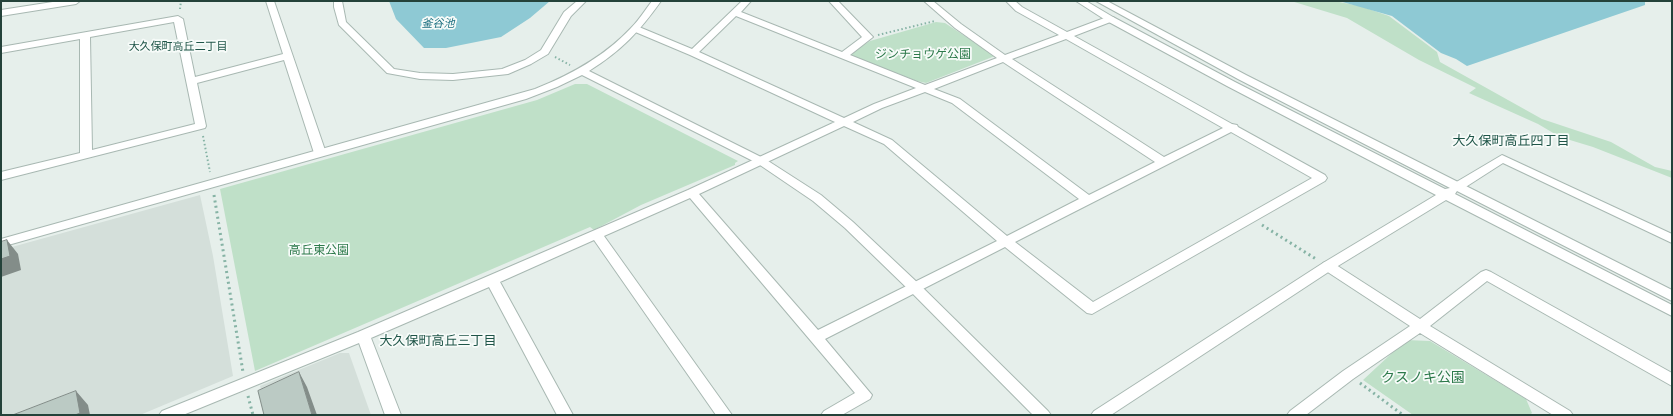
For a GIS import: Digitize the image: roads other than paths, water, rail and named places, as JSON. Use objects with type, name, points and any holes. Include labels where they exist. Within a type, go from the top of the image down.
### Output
[{"type":"street","points":[[1,13],[76,1]]},
{"type":"street","points":[[270,1],[320,153]]},
{"type":"street","points":[[338,1],[342,23],[391,71],[420,76],[453,77],[504,72],[528,62],[545,52],[568,14],[582,1]]},
{"type":"street","points":[[1,243],[522,97],[551,87],[583,72],[599,62],[636,29],[658,1]]},
{"type":"street","points":[[693,53],[747,1]]},
{"type":"street","points":[[833,1],[868,37],[843,56]]},
{"type":"street","points":[[928,1],[948,18],[1005,59],[1163,162]]},
{"type":"street","points":[[636,29],[693,53],[888,142],[1006,242],[1092,309],[1321,178],[1233,127],[1019,9],[1010,1]]},
{"type":"street","points":[[1080,1],[1110,19],[1231,84],[1672,311]]},
{"type":"street","points":[[1100,1],[1242,77],[1672,296]]},
{"type":"street","points":[[736,13],[956,101],[1088,200]]},
{"type":"street","points":[[1,50],[178,19],[201,126],[1,176]]},
{"type":"street","points":[[167,415],[363,336],[492,280],[692,193],[878,106],[1110,19]]},
{"type":"street","points":[[85,35],[86,155]]},
{"type":"street","points":[[191,81],[288,56]]},
{"type":"street","points":[[583,72],[761,161],[817,198],[849,225],[915,288],[1043,415]]},
{"type":"street","points":[[816,337],[1233,127]]},
{"type":"street","points":[[1099,415],[1328,266],[1502,158],[1672,239]]},
{"type":"street","points":[[692,193],[865,395],[829,415]]},
{"type":"street","points":[[596,234],[724,415]]},
{"type":"street","points":[[1328,266],[1554,412]]},
{"type":"street","points":[[1295,415],[1348,375],[1420,326],[1486,275],[1672,380]]},
{"type":"street","points":[[492,280],[565,415]]},
{"type":"street","points":[[363,336],[394,415]]},
{"type":"water","name":"釜谷池","points":[[389,1],[550,1],[530,18],[501,37],[446,48],[424,48],[396,19]]},
{"type":"water","points":[[1339,1],[1645,1],[1645,5],[1467,66],[1456,59],[1441,53],[1392,16]]},
{"type":"district","name":"大久保町高丘二丁目","points":[[178,47]]},
{"type":"district","name":"大久保町高丘四丁目","points":[[1511,141]]},
{"type":"district","name":"大久保町高丘三丁目","points":[[438,341]]},
{"type":"park label","name":"ジンチョウゲ公園","points":[[923,54]]},
{"type":"park label","name":"高丘東公園","points":[[319,250]]},
{"type":"park label","name":"クスノキ公園","points":[[1423,378]]}]
